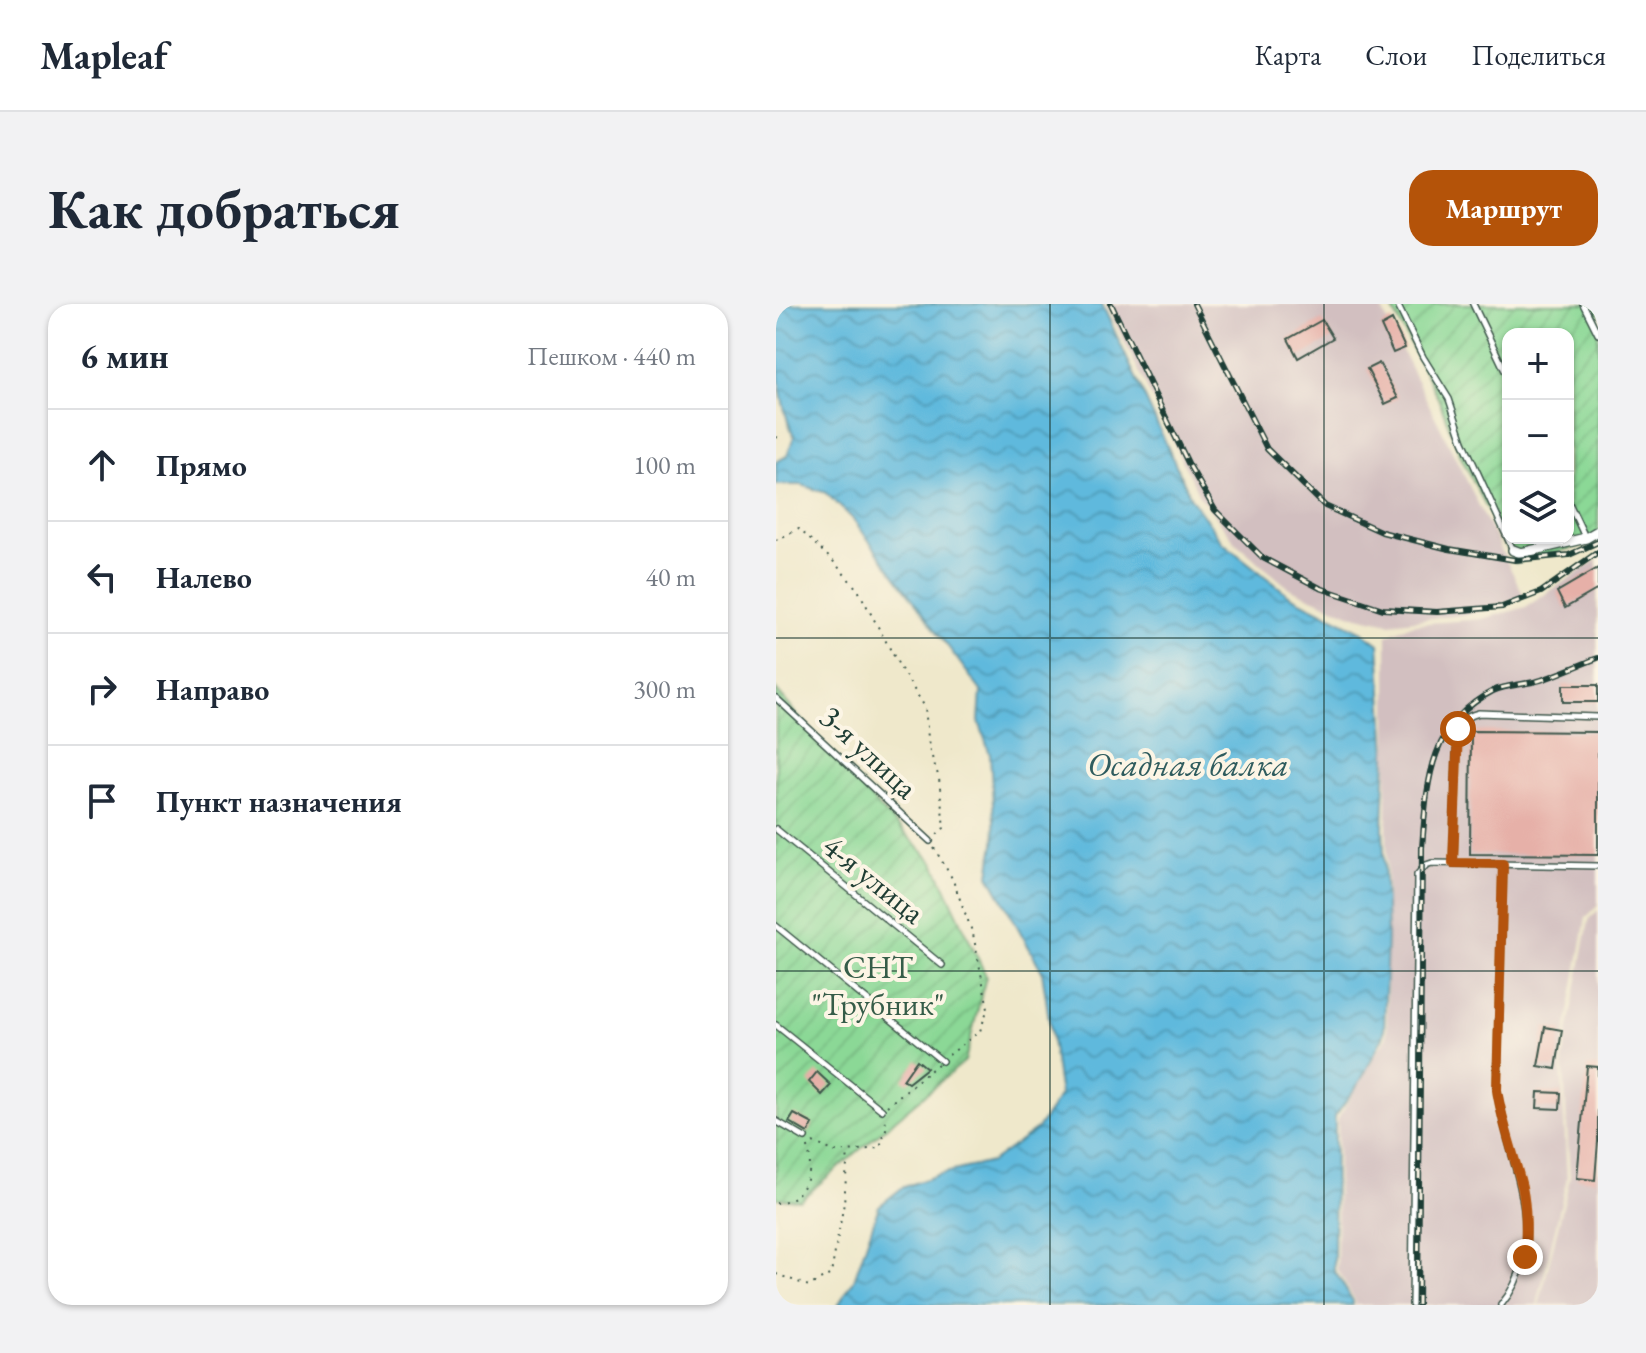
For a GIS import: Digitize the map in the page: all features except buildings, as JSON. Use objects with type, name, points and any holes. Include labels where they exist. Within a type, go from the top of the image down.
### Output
[{"type":"street","points":[[1513,550],[1521,553],[1586,538],[1598,531]]},
{"type":"lane","points":[[1397,304],[1423,357],[1449,399],[1463,441],[1513,550]]},
{"type":"lane","points":[[1473,304],[1502,364]]},
{"type":"lane","points":[[1583,304],[1598,334]]},
{"type":"lane","points":[[1574,513],[1586,538]]},
{"type":"lane","name":"3-я улица","points":[[776,698],[930,841]]},
{"type":"lane","points":[[1453,863],[1457,739],[1462,721],[1479,713],[1598,717]]},
{"type":"lane","name":"4-я улица","points":[[776,829],[942,965]]},
{"type":"lane","points":[[1412,1305],[1417,875],[1426,865],[1453,863],[1598,866]]},
{"type":"lane","points":[[1501,1305],[1511,1293],[1522,1265],[1526,1228],[1522,1189],[1501,1118],[1497,1090],[1503,864]]},
{"type":"lane","points":[[776,926],[942,1061]]},
{"type":"lane","points":[[776,1025],[882,1110]]},
{"type":"lane","points":[[776,1121],[805,1138]]},
{"type":"path","points":[[776,540],[799,529],[833,561],[858,590],[925,707],[929,748],[939,778],[944,828],[930,841],[952,878],[973,934],[988,1008],[980,1031],[882,1110],[887,1126],[880,1148],[835,1152],[805,1138]]},
{"type":"path","points":[[776,1203],[794,1196],[809,1179],[811,1156],[805,1138]]},
{"type":"path","points":[[776,1274],[809,1286],[831,1274],[844,1203],[848,1151]]},
{"type":"shaded area","points":[[1106,304],[1379,304],[1524,596],[1469,614],[1389,623],[1349,614],[1289,588],[1237,544],[1199,495]]},
{"type":"shaded area","points":[[1597,560],[1598,905],[1586,918],[1561,1059],[1567,1178],[1537,1305],[1355,1305],[1337,1270],[1338,1118],[1387,1036],[1387,635],[1414,624],[1482,619],[1526,607]]},
{"type":"shaded area","points":[[1598,910],[1598,1305],[1539,1305],[1570,1177],[1563,1059],[1589,920]]},
{"type":"green space","points":[[1390,304],[1598,304],[1598,541],[1515,563],[1505,544],[1574,544],[1574,328],[1502,328],[1502,537],[1461,457],[1439,400]]},
{"type":"green space","name":"СНТ \"Трубник\"","points":[[776,690],[850,777],[934,863],[986,976],[965,1061],[800,1200],[776,1198]]},
{"type":"water","name":"Осадная балка","points":[[776,304],[1102,304],[1191,498],[1222,542],[1290,596],[1363,632],[1379,644],[1386,755],[1383,827],[1387,934],[1384,1035],[1361,1080],[1335,1116],[1334,1270],[1353,1305],[838,1305],[854,1280],[879,1206],[902,1188],[937,1175],[991,1162],[1037,1129],[1060,1095],[1042,971],[989,875],[995,837],[990,755],[979,721],[981,691],[853,519],[826,493],[802,485],[776,485],[776,462],[787,456],[794,436],[780,389]]},
{"type":"railway","points":[[1111,304],[1189,465],[1215,510],[1263,558],[1320,588],[1383,609],[1437,612],[1502,607],[1541,592],[1598,552]]},
{"type":"railway","points":[[1194,304],[1267,449],[1325,506],[1382,532],[1449,549],[1515,560],[1569,555],[1598,542]]},
{"type":"railway","points":[[1418,1305],[1422,848],[1426,801],[1435,758],[1455,720],[1493,691],[1541,680],[1598,658]]},
{"type":"route","points":[[1458,729],[1453,863],[1503,864],[1497,1090],[1501,1118],[1522,1189],[1525,1257]]}]
